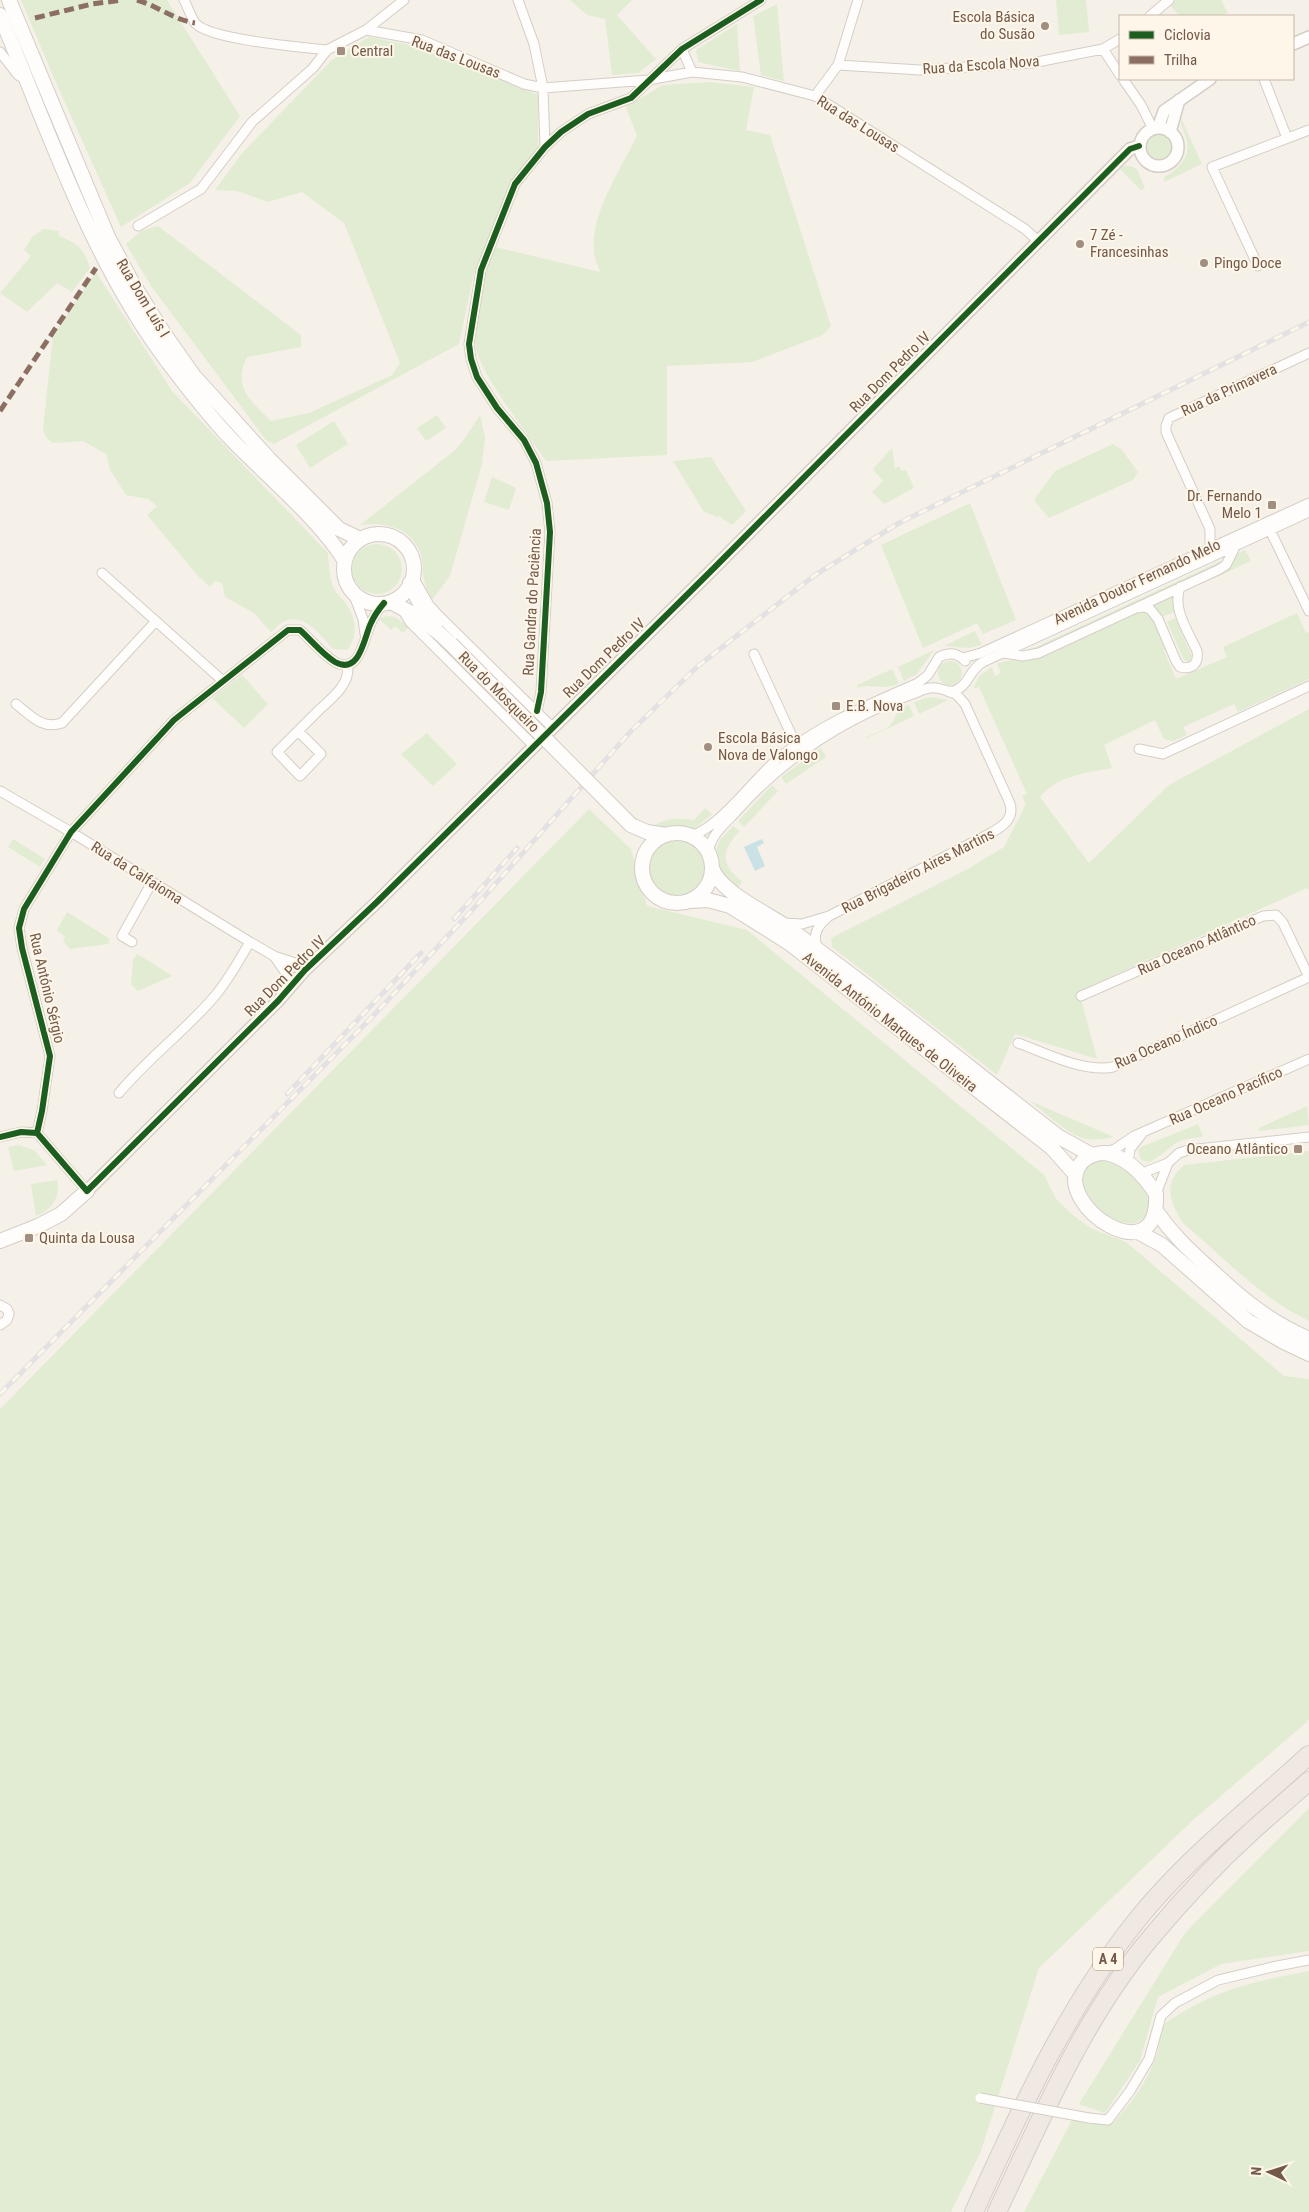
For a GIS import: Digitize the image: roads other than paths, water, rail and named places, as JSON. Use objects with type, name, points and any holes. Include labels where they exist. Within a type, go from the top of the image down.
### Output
[{"type":"highway","name":"A 4","points":[[974,2212],[1050,2054],[1095,1976],[1138,1919],[1173,1880],[1309,1755]]},
{"type":"highway","name":"A 4","points":[[998,2212],[1048,2102],[1114,1987],[1152,1936],[1209,1873],[1251,1831],[1309,1780]]},
{"type":"main road","name":"Rua Dom Luís I","points":[[9,0],[108,237],[133,284],[163,332],[194,376],[270,460],[339,529],[360,539]]},
{"type":"main road","name":"Rua Dom Luís I","points":[[0,15],[100,248],[131,305],[164,356],[230,438],[330,538],[345,561],[344,575],[353,593]]},
{"type":"main road","points":[[345,561],[350,548],[360,539],[380,534],[399,541],[411,557],[412,580],[420,604],[446,639]]},
{"type":"main road","points":[[392,604],[412,580]]},
{"type":"main road","points":[[353,593],[371,603],[392,604],[446,639]]},
{"type":"main road","name":"Rua do Mosqueiro","points":[[446,639],[631,825],[638,838],[644,857]]},
{"type":"main road","name":"Rua do Mosqueiro","points":[[631,825],[647,832],[666,835]]},
{"type":"main road","points":[[712,868],[708,886],[700,895],[690,901],[678,904],[656,897],[648,888],[643,878],[642,866],[650,845],[666,835],[681,833],[692,836],[702,843],[708,852],[715,877],[727,889],[783,924],[806,942]]},
{"type":"main road","name":"Avenida António Marques de Oliveira","points":[[690,901],[708,900],[730,906],[806,942],[1059,1137],[1098,1154],[1115,1155],[1140,1174],[1156,1194]]},
{"type":"main road","name":"Avenida António Marques de Oliveira","points":[[806,942],[1052,1148],[1075,1174],[1074,1182],[1078,1195],[1098,1218],[1110,1227],[1121,1231],[1138,1232],[1162,1245],[1248,1321],[1274,1337],[1309,1354]]},
{"type":"main road","points":[[1075,1174],[1084,1160],[1098,1154]]},
{"type":"main road","name":"Rua Dom Pedro IV","points":[[0,1241],[38,1226],[61,1214],[88,1191]]},
{"type":"main road","points":[[1138,1232],[1149,1224],[1156,1211],[1156,1194]]},
{"type":"main road","points":[[1156,1211],[1171,1234],[1251,1307],[1287,1329],[1309,1339]]},
{"type":"street","points":[[184,0],[195,23],[214,32],[327,50]]},
{"type":"street","points":[[138,226],[201,189],[252,122],[312,68],[327,50],[366,30],[404,0]]},
{"type":"street","points":[[518,0],[534,44],[543,88],[544,147]]},
{"type":"street","name":"Rua Gandra do Paciência","points":[[536,711],[541,692],[550,532],[547,503],[536,463],[524,440],[497,408],[477,377],[469,344],[481,270],[515,184],[544,147],[561,132],[588,114],[631,98],[682,49],[761,0]]},
{"type":"street","points":[[815,96],[838,65],[858,0]]},
{"type":"street","points":[[1151,15],[1169,0]]},
{"type":"street","name":"Rua das Lousas","points":[[366,30],[422,40],[524,84],[543,88],[648,80],[692,72],[742,77],[815,96],[1025,229],[1038,241]]},
{"type":"street","points":[[1294,44],[1309,37]]},
{"type":"street","name":"Rua da Escola Nova","points":[[838,65],[920,70],[1032,63],[1103,49],[1119,40]]},
{"type":"street","points":[[682,49],[692,72]]},
{"type":"street","points":[[1103,49],[1119,73]]},
{"type":"street","points":[[0,52],[18,75],[28,81]]},
{"type":"street","points":[[1124,80],[1156,128],[1172,134]]},
{"type":"street","name":"Rua Dom Pedro IV","points":[[88,1191],[278,1001],[305,970],[377,902],[714,568],[1130,149],[1139,146],[1144,134],[1156,128],[1164,111],[1209,80]]},
{"type":"street","points":[[1264,80],[1288,138]]},
{"type":"street","points":[[1118,161],[1144,161],[1155,167],[1171,163],[1175,158],[1178,147],[1172,134],[1179,100]]},
{"type":"street","points":[[1258,266],[1212,167],[1309,130]]},
{"type":"street","points":[[1139,146],[1144,161]]},
{"type":"street","name":"Rua da Primavera","points":[[1210,549],[1210,529],[1166,432],[1169,418],[1309,353]]},
{"type":"street","name":"Avenida Doutor Fernando Melo","points":[[692,836],[708,828],[762,773],[796,745],[829,724],[918,683],[928,675],[934,661],[945,654],[951,653],[963,658],[981,654],[1309,503]]},
{"type":"street","name":"Avenida Doutor Fernando Melo","points":[[949,692],[957,690],[977,666],[1003,653],[1309,512]]},
{"type":"street","points":[[1270,530],[1309,611]]},
{"type":"street","name":"Avenida Doutor Fernando Melo","points":[[1003,653],[1031,656],[1135,608],[1226,565],[1236,545]]},
{"type":"street","points":[[102,573],[222,681]]},
{"type":"street","points":[[412,580],[438,615],[552,727]]},
{"type":"street","points":[[1135,608],[1144,607],[1154,613],[1180,667],[1191,667],[1196,664],[1198,658],[1197,651],[1178,608],[1177,594],[1180,587]]},
{"type":"street","points":[[353,593],[363,619],[365,636]]},
{"type":"street","points":[[298,731],[322,754],[300,776],[277,752],[298,731],[343,686],[348,676],[348,664],[355,661],[362,651],[365,636],[372,620],[392,604],[534,746]]},
{"type":"street","points":[[16,704],[38,722],[52,726],[62,723],[156,620]]},
{"type":"street","name":"Rua António Sérgio","points":[[37,1133],[50,1056],[19,928],[24,909],[71,832],[174,720],[288,630],[300,630],[336,662],[348,664]]},
{"type":"street","points":[[754,654],[796,745]]},
{"type":"street","points":[[963,658],[967,663],[968,679],[965,704]]},
{"type":"street","points":[[932,667],[932,679],[940,688]]},
{"type":"street","points":[[1139,749],[1163,754],[1309,686]]},
{"type":"street","points":[[708,852],[713,837],[762,783],[818,740],[916,692],[940,688],[956,694],[965,704]]},
{"type":"street","name":"Rua Brigadeiro Aires Martins","points":[[783,924],[802,924],[829,916],[1003,827],[1010,817],[1012,810],[1008,797],[965,704]]},
{"type":"street","name":"Rua da Calfaioma","points":[[0,791],[71,832],[250,942],[274,956],[298,964],[305,970]]},
{"type":"street","points":[[132,942],[122,936],[152,882]]},
{"type":"street","name":"Rua Oceano Atlântico","points":[[1081,996],[1263,916],[1276,915],[1283,923],[1309,977]]},
{"type":"street","name":"Rua Brigadeiro Aires Martins","points":[[806,942],[829,916]]},
{"type":"street","points":[[119,1093],[131,1078],[168,1044],[215,996],[250,942]]},
{"type":"street","name":"Rua da Calfaioma","points":[[274,956],[288,976],[295,982]]},
{"type":"street","name":"Rua Oceano Índico","points":[[1018,1043],[1086,1067],[1107,1068],[1309,977]]},
{"type":"street","name":"Rua Oceano Pacífico","points":[[1098,1154],[1115,1149],[1134,1136],[1309,1059]]},
{"type":"street","points":[[0,1137],[21,1132],[37,1133],[88,1191]]},
{"type":"street","points":[[1128,1163],[1130,1149],[1142,1134]]},
{"type":"street","points":[[1140,1174],[1168,1163],[1179,1153],[1193,1149],[1309,1137]]},
{"type":"street","points":[[1156,1194],[1168,1163]]},
{"type":"street","points":[[0,1305],[7,1309],[9,1314],[5,1323],[0,1325]]},
{"type":"street","points":[[980,2098],[1108,2120],[1130,2092],[1149,2059],[1161,2016],[1174,2003],[1218,1980],[1309,1960]]},
{"type":"water","points":[[762,839],[764,843],[757,847],[765,866],[755,871],[744,847]]},
{"type":"railway","points":[[0,1394],[372,1017],[474,908],[631,731],[698,666],[815,575],[899,523],[1309,322]]},
{"type":"railway","points":[[454,919],[517,848]]},
{"type":"railway","points":[[287,1094],[421,953]]},
{"type":"place","name":"Escola Básica do Susão","points":[[1045,26]]},
{"type":"place","name":"Central","points":[[341,51]]},
{"type":"place","name":"7 Zé - Francesinhas","points":[[1080,244]]},
{"type":"place","name":"Pingo Doce","points":[[1204,263]]},
{"type":"place","name":"Dr. Fernando Melo 1","points":[[1272,505]]},
{"type":"place","name":"E.B. Nova","points":[[836,706]]},
{"type":"place","name":"Escola Básica Nova de Valongo","points":[[708,747]]},
{"type":"place","name":"Oceano Atlântico","points":[[1298,1149]]},
{"type":"place","name":"Quinta da Lousa","points":[[29,1238]]}]
